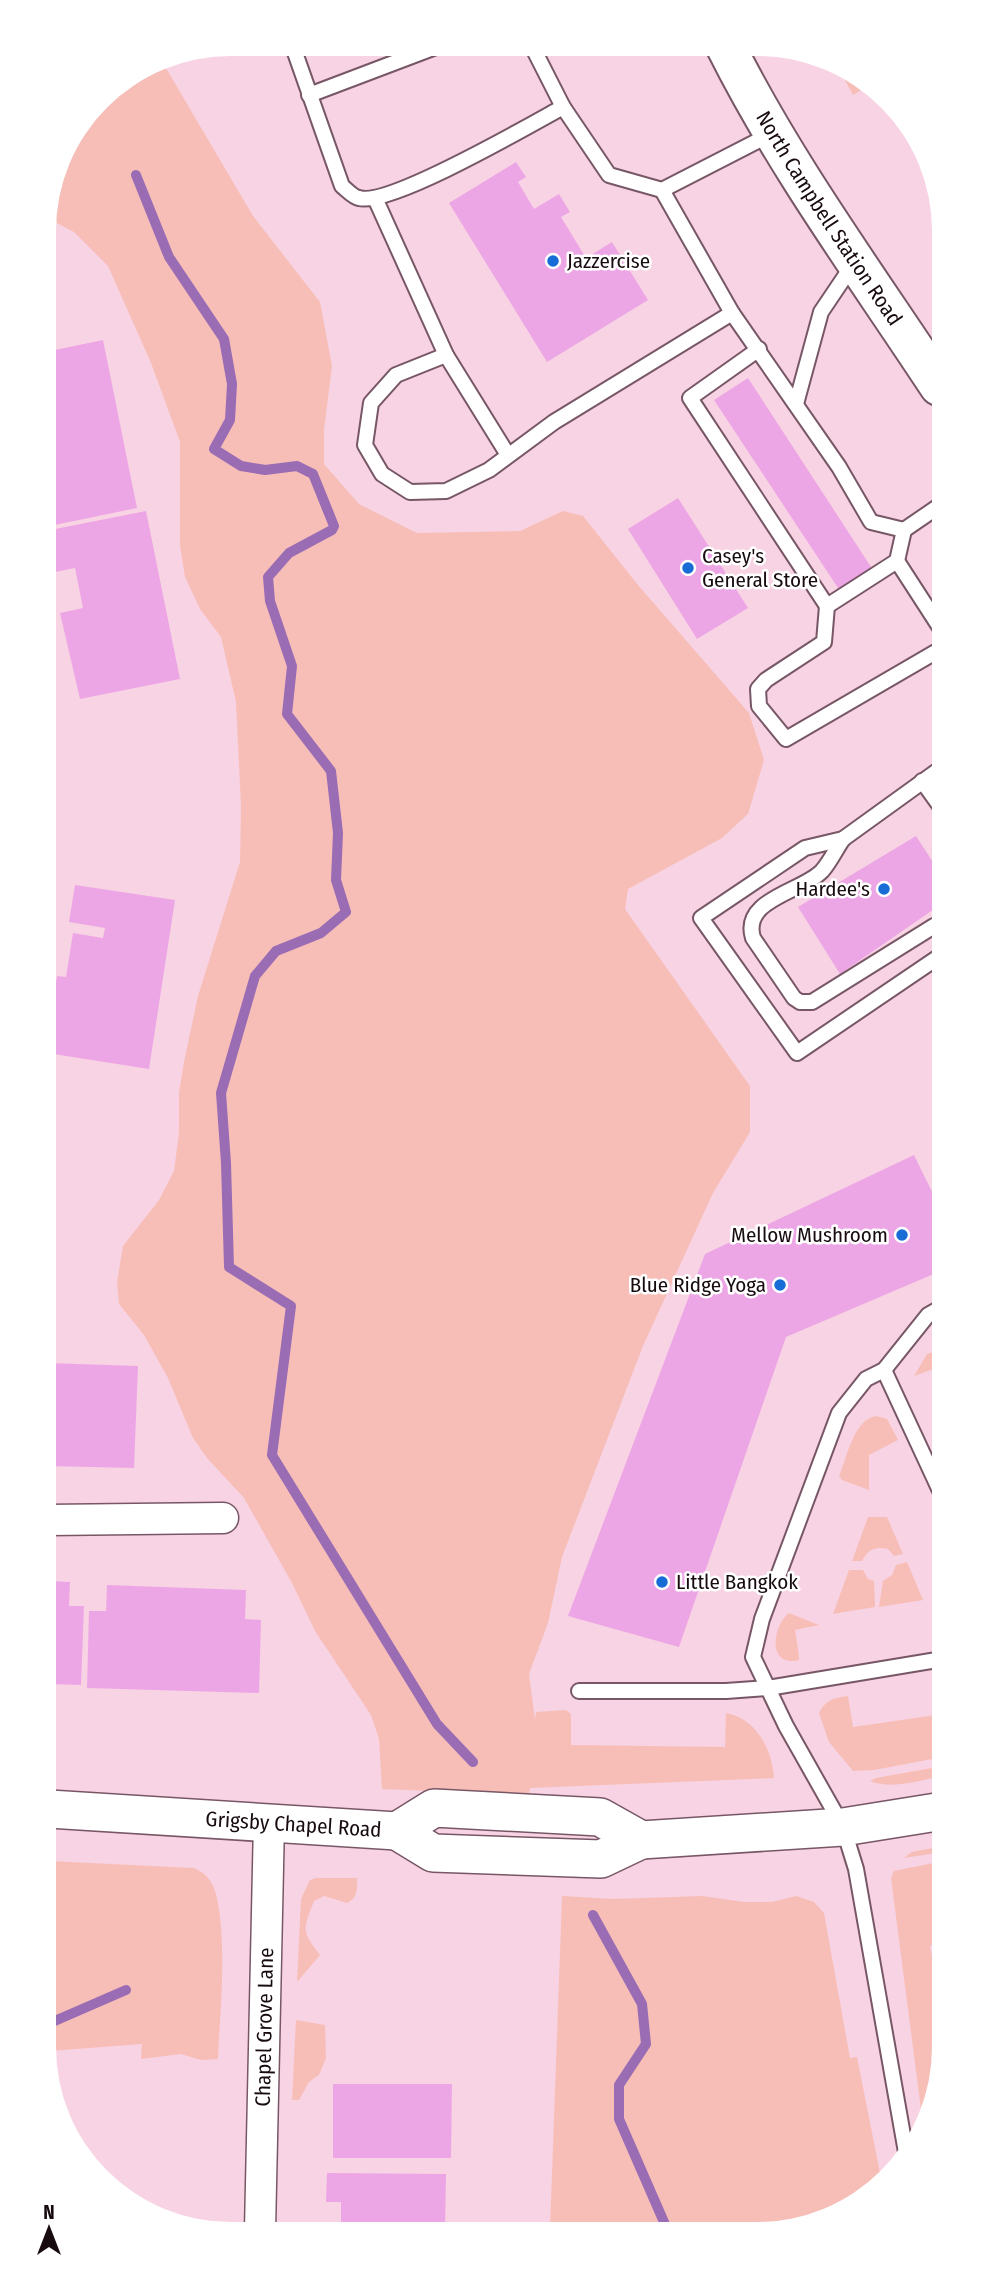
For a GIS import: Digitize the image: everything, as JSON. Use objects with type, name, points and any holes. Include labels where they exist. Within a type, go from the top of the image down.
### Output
[{"type":"main road","name":"North Campbell Station Road","points":[[730,56],[745,85],[855,262],[932,376]]},
{"type":"street","points":[[56,1520],[223,1518]]},
{"type":"street","name":"Grigsby Chapel Road","points":[[56,1809],[397,1831],[434,1808],[600,1817],[641,1840],[843,1826],[932,1813]]},
{"type":"street","name":"Chapel Grove Lane","points":[[260,2222],[269,1822]]},
{"type":"lane","points":[[296,56],[342,186],[358,198],[375,198],[431,177],[563,107]]},
{"type":"lane","points":[[309,94],[411,56]]},
{"type":"lane","points":[[537,56],[563,107],[609,175],[662,190],[774,132]]},
{"type":"lane","points":[[662,190],[732,313],[839,467],[872,522],[904,530]]},
{"type":"lane","points":[[375,198],[446,355],[508,455]]},
{"type":"lane","points":[[796,404],[821,312],[855,262]]},
{"type":"lane","points":[[446,355],[396,374],[371,403],[365,446],[382,474],[410,492],[446,491],[489,470],[554,422],[732,313]]},
{"type":"lane","points":[[759,349],[690,398],[827,606],[824,642],[766,680],[758,689],[759,706],[786,739],[932,654]]},
{"type":"lane","points":[[827,606],[897,561],[904,530],[932,511]]},
{"type":"lane","points":[[897,561],[932,615]]},
{"type":"lane","points":[[932,774],[843,839],[821,872],[769,902],[756,913],[750,928],[753,938],[794,998],[800,1002],[812,1002],[932,927]]},
{"type":"lane","points":[[922,781],[932,795]]},
{"type":"lane","points":[[843,839],[805,848],[701,918],[797,1053],[932,961]]},
{"type":"lane","points":[[904,2141],[856,1869],[843,1826],[786,1726],[753,1657],[766,1606],[839,1413],[866,1379],[884,1370],[932,1313]]},
{"type":"lane","points":[[884,1370],[932,1473]]},
{"type":"lane","points":[[579,1691],[726,1691],[768,1688],[932,1661]]},
{"type":"shaded area","points":[[166,69],[253,216],[320,302],[332,366],[324,430],[324,464],[359,504],[417,533],[520,531],[563,511],[583,516],[638,585],[749,713],[764,760],[748,814],[722,838],[628,889],[625,909],[750,1086],[750,1132],[713,1193],[643,1346],[562,1557],[548,1623],[529,1674],[535,1720],[536,1712],[566,1710],[571,1714],[571,1745],[725,1747],[726,1713],[746,1721],[761,1736],[770,1756],[774,1778],[530,1788],[529,1795],[382,1789],[379,1739],[371,1715],[315,1631],[292,1583],[244,1498],[207,1458],[193,1438],[168,1378],[144,1335],[119,1304],[117,1282],[123,1246],[159,1200],[174,1171],[179,1133],[179,1092],[184,1062],[198,996],[240,862],[241,806],[236,702],[221,637],[200,609],[185,577],[180,546],[180,442],[151,363],[108,266],[74,232],[56,223],[56,220],[62,186],[74,154],[107,107],[144,79]]},
{"type":"shaded area","points":[[845,81],[860,91],[853,95]]},
{"type":"shaded area","points":[[932,1352],[932,1370],[914,1376],[927,1354]]},
{"type":"shaded area","points":[[876,1416],[887,1419],[898,1440],[869,1455],[869,1490],[842,1480],[839,1476],[857,1431],[868,1419]]},
{"type":"shaded area","points":[[868,1517],[887,1517],[903,1554],[894,1556],[888,1549],[876,1548],[869,1551],[862,1561],[852,1561]]},
{"type":"shaded area","points":[[907,1562],[923,1600],[879,1607],[883,1581],[892,1575],[896,1565]]},
{"type":"shaded area","points":[[849,1570],[863,1570],[868,1579],[874,1581],[875,1607],[833,1614]]},
{"type":"shaded area","points":[[789,1613],[819,1625],[795,1630],[799,1660],[789,1661],[777,1652],[776,1636],[783,1619]]},
{"type":"shaded area","points":[[848,1696],[853,1727],[932,1716],[932,1759],[874,1770],[853,1771],[829,1742],[819,1713],[830,1700]]},
{"type":"shaded area","points":[[932,1768],[932,1778],[916,1782],[887,1785],[870,1781]]},
{"type":"shaded area","points":[[932,1848],[932,1854],[904,1858],[912,1852]]},
{"type":"shaded area","points":[[56,1861],[194,1868],[212,1883],[221,1930],[218,2059],[201,2060],[181,2054],[141,2059],[142,2044],[56,2051]]},
{"type":"shaded area","points":[[932,1863],[932,2058],[921,2108],[891,1878],[894,1871]]},
{"type":"shaded area","points":[[357,1878],[357,1890],[353,1899],[347,1903],[324,1896],[314,1901],[306,1930],[309,1940],[320,1955],[297,1982],[301,1899],[310,1880]]},
{"type":"shaded area","points":[[562,1896],[613,1899],[702,1896],[744,1902],[772,1902],[796,1896],[814,1902],[824,1913],[850,2058],[857,2057],[880,2171],[834,2204],[813,2213],[780,2221],[550,2222]]},
{"type":"shaded area","points":[[296,2020],[325,2025],[326,2058],[319,2075],[309,2082],[299,2100],[292,2100]]},
{"type":"building","points":[[516,162],[526,177],[518,182],[534,209],[559,194],[570,212],[561,217],[586,258],[612,242],[648,300],[547,362],[449,203]]},
{"type":"building","points":[[103,340],[137,508],[56,525],[56,350]]},
{"type":"building","name":"Casey's General Store","points":[[748,378],[873,570],[840,591],[714,400]]},
{"type":"building","name":"Casey's General Store","points":[[678,498],[748,608],[697,639],[628,529]]},
{"type":"building","points":[[146,511],[180,679],[80,699],[60,613],[83,608],[75,568],[56,572],[56,529]]},
{"type":"building","name":"Hardee's","points":[[916,836],[932,861],[932,911],[840,974],[798,907]]},
{"type":"building","points":[[75,885],[175,900],[149,1069],[56,1054],[56,982],[57,976],[66,977],[73,933],[103,938],[105,928],[69,922]]},
{"type":"building","points":[[914,1155],[932,1192],[932,1275],[786,1337],[679,1647],[568,1616],[705,1254]]},
{"type":"building","points":[[56,1363],[138,1366],[134,1468],[56,1466]]},
{"type":"building","points":[[56,1581],[70,1582],[69,1606],[84,1606],[81,1685],[56,1684]]},
{"type":"building","points":[[107,1585],[246,1590],[245,1619],[261,1620],[259,1693],[87,1688],[89,1611],[106,1611]]},
{"type":"building","points":[[333,2084],[452,2084],[451,2158],[333,2158]]},
{"type":"building","points":[[327,2173],[446,2174],[445,2222],[341,2222],[341,2202],[326,2202]]},
{"type":"waterway","points":[[136,175],[169,257],[224,339],[232,384],[230,420],[214,449],[241,466],[265,470],[297,466],[313,474],[334,526],[332,530],[289,553],[268,577],[270,601],[292,666],[287,714],[331,771],[338,833],[336,880],[346,912],[321,933],[276,951],[255,976],[221,1093],[229,1267],[291,1306],[272,1455],[437,1724],[473,1762]]},
{"type":"waterway","points":[[593,1915],[642,2004],[646,2044],[619,2085],[619,2119],[664,2222]]},
{"type":"waterway","points":[[56,2020],[126,1990]]},
{"type":"place","name":"Jazzercise","points":[[553,261]]},
{"type":"place","name":"Casey's General Store","points":[[688,568]]},
{"type":"place","name":"Hardee's","points":[[884,889]]},
{"type":"place","name":"Mellow Mushroom","points":[[902,1235]]},
{"type":"place","name":"Blue Ridge Yoga","points":[[780,1285]]},
{"type":"place","name":"Little Bangkok","points":[[662,1582]]}]
